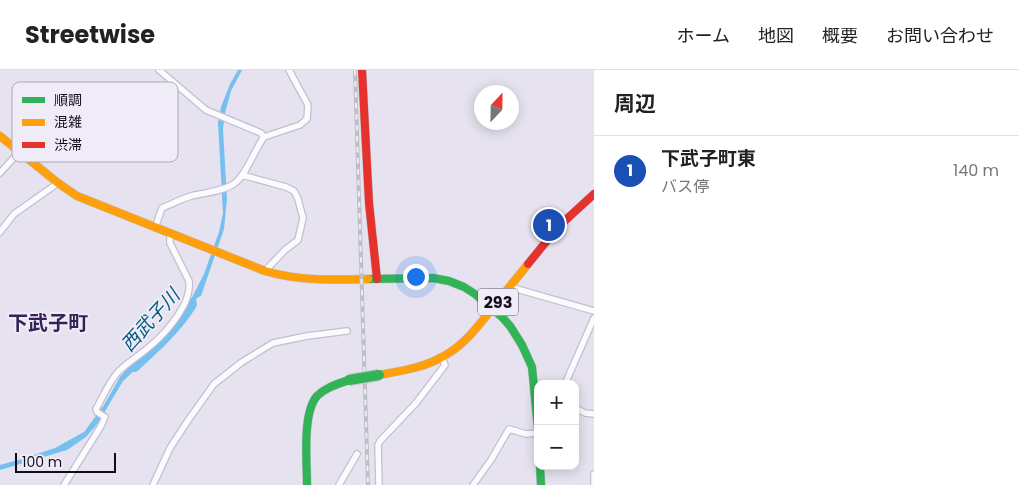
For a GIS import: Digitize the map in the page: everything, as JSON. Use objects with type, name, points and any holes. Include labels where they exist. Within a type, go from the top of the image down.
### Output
[{"type":"main road","points":[[362,70],[369,203],[377,279]]},
{"type":"main road","points":[[0,136],[12,146]]},
{"type":"main road","points":[[32,162],[77,196],[281,276],[307,279],[433,278],[450,281],[464,287],[492,308],[510,326],[532,366],[534,385]]},
{"type":"main road","name":"293","points":[[307,485],[307,420],[315,399],[334,385],[349,380],[417,366],[442,358],[459,346],[469,337],[558,227],[594,194]]},
{"type":"main road","points":[[540,470],[542,485]]},
{"type":"street","points":[[159,70],[173,82]]},
{"type":"street","points":[[155,228],[162,208],[178,200],[218,190],[235,183],[242,175],[264,137],[300,125],[307,119],[308,105],[288,70]]},
{"type":"street","points":[[178,86],[206,110],[261,132],[264,137]]},
{"type":"street","points":[[0,173],[12,160]]},
{"type":"street","points":[[242,175],[294,191],[303,218],[298,240],[285,250],[265,271]]},
{"type":"street","points":[[0,232],[14,214],[58,183]]},
{"type":"street","points":[[64,485],[105,418],[96,409],[116,375],[168,330],[187,297],[190,288],[189,281],[170,243],[170,234]]},
{"type":"street","points":[[510,287],[594,311]]},
{"type":"street","points":[[567,380],[594,318]]},
{"type":"street","points":[[153,485],[170,448],[214,384],[242,362],[273,343],[347,331]]},
{"type":"street","points":[[379,485],[378,446],[380,441],[429,387],[444,365],[442,358]]},
{"type":"street","points":[[579,410],[594,414]]},
{"type":"street","points":[[473,485],[491,460],[509,429],[526,434],[534,433]]},
{"type":"street","points":[[339,485],[357,454]]},
{"type":"street","points":[[594,474],[594,485]]},
{"type":"water","points":[[238,70],[242,70],[231,91],[223,129],[227,199],[224,229],[201,296],[197,298],[187,317],[172,337],[123,381],[98,423],[86,437],[67,450],[0,470],[0,465],[55,448],[84,432],[104,405],[120,377],[128,368],[164,340],[180,321],[204,274],[219,232],[223,213],[218,123],[221,107]]},
{"type":"waterway","name":"西武子川","points":[[134,366],[172,329],[191,304]]},
{"type":"railway","points":[[355,70],[368,485]]},
{"type":"traffic: fast","points":[[368,279],[433,278],[449,281],[475,294],[503,318],[522,345],[532,367],[538,425]]},
{"type":"traffic: fast","points":[[349,380],[379,375]]},
{"type":"traffic: fast","points":[[307,485],[306,438],[312,404],[324,390],[349,380]]},
{"type":"traffic: fast","points":[[540,470],[541,485]]},
{"type":"traffic: slow","points":[[0,136],[12,146]]},
{"type":"traffic: slow","points":[[32,162],[77,196],[265,271],[290,277],[329,280],[368,279]]},
{"type":"traffic: slow","points":[[379,375],[427,364],[457,347],[477,328],[528,264]]},
{"type":"traffic: jam","points":[[362,70],[369,203],[377,279]]},
{"type":"traffic: jam","points":[[528,264],[558,227],[594,194]]},
{"type":"place","name":"下武子町東","points":[[549,225]]},
{"type":"district","name":"下武子町","points":[[48,323]]}]
